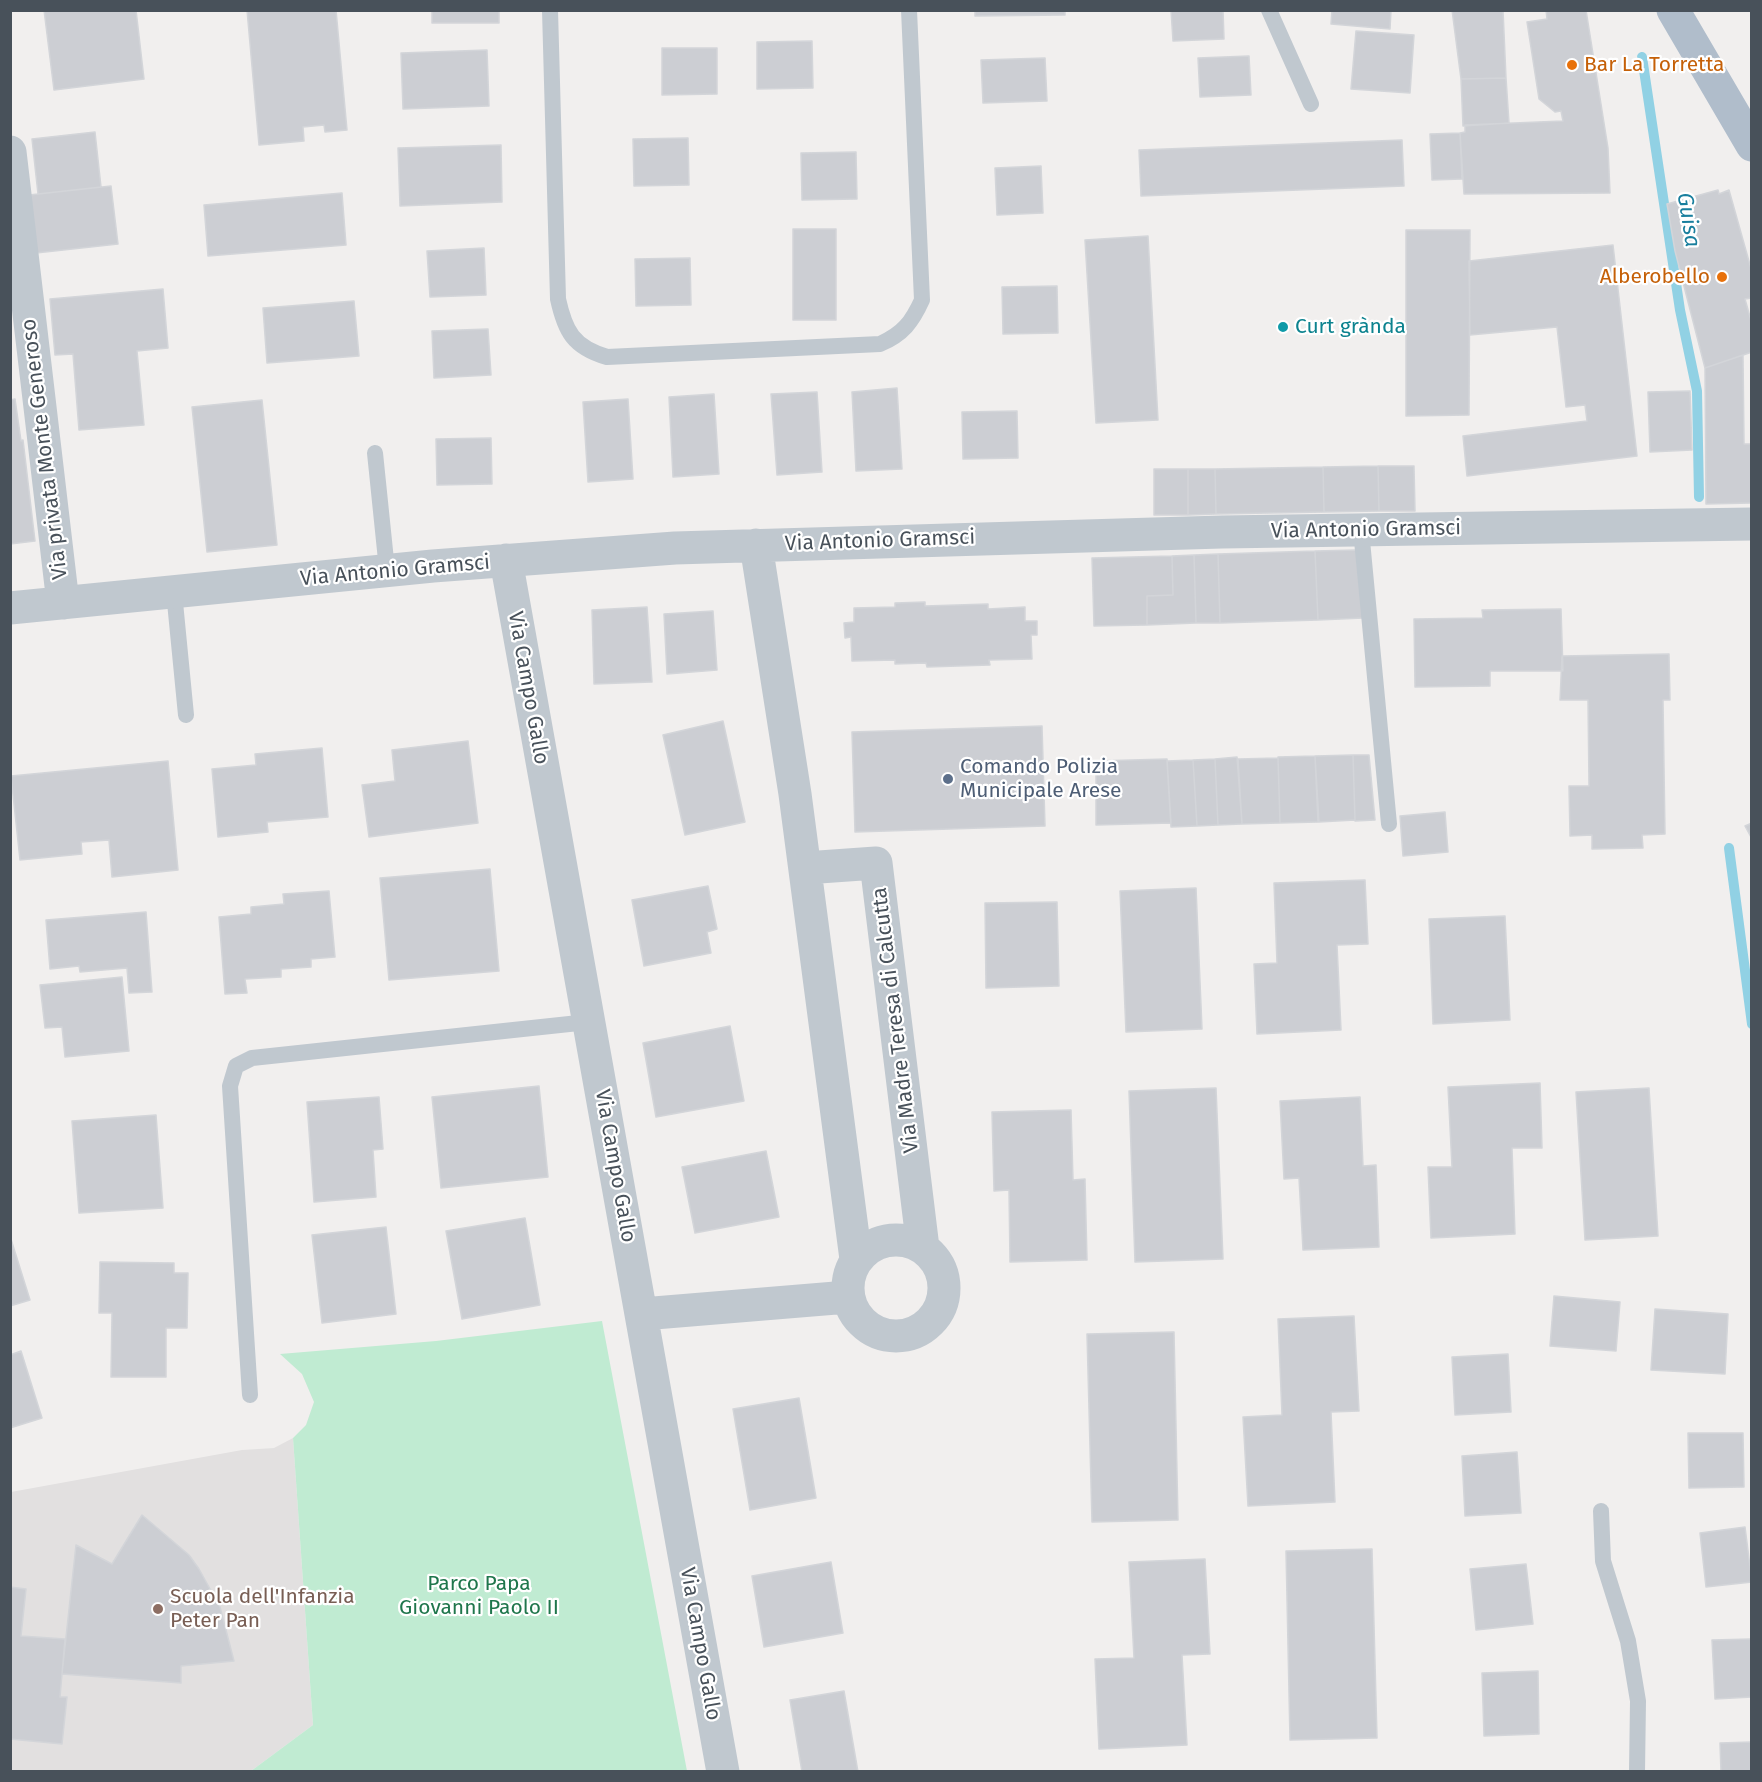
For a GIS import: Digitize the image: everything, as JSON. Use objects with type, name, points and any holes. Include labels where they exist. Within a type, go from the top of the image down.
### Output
[{"type":"main road","points":[[1673,10],[1752,145]]},
{"type":"street","name":"Via privata Monte Generoso","points":[[10,152],[63,603]]},
{"type":"street","name":"Via Antonio Gramsci","points":[[10,608],[387,570],[506,560],[756,545],[1361,530],[1752,524]]},
{"type":"street","points":[[756,545],[805,868],[856,1259]]},
{"type":"street","name":"Via Campo Gallo","points":[[506,560],[723,1772]]},
{"type":"street","name":"Via Madre Teresa di Calcutta","points":[[805,868],[876,864],[923,1248]]},
{"type":"street","points":[[880,1242],[910,1242],[923,1248],[934,1258],[941,1272],[944,1287],[942,1302],[936,1316],[921,1330],[895,1337],[874,1331],[857,1317],[848,1297],[848,1277],[856,1259],[880,1242]]},
{"type":"street","points":[[642,1314],[848,1297]]},
{"type":"lane","points":[[550,10],[558,299],[564,324],[571,337],[589,352],[607,357],[880,344],[897,337],[907,327],[921,300],[909,10]]},
{"type":"lane","points":[[1269,10],[1311,104]]},
{"type":"lane","points":[[375,453],[387,570]]},
{"type":"lane","points":[[1361,530],[1389,824]]},
{"type":"lane","points":[[174,592],[186,715]]},
{"type":"lane","points":[[250,1395],[230,1086],[236,1066],[252,1058],[588,1022]]},
{"type":"lane","points":[[1601,1511],[1603,1561],[1628,1641],[1638,1701],[1637,1772]]},
{"type":"shaded area","name":"Scuola dell'Infanzia Peter Pan","points":[[293,1438],[313,1725],[251,1771],[11,1772],[11,1492],[242,1450],[274,1448]]},
{"type":"green space","name":"Parco Papa Giovanni Paolo II","points":[[602,1321],[687,1771],[251,1771],[313,1725],[293,1438],[306,1425],[314,1402],[302,1374],[280,1354],[436,1341]]},
{"type":"building","points":[[44,10],[136,10],[144,79],[54,90]]},
{"type":"building","points":[[247,10],[336,10],[347,130],[325,132],[324,125],[303,127],[304,141],[259,145]]},
{"type":"building","points":[[432,10],[499,10],[499,23],[432,23]]},
{"type":"building","points":[[975,10],[1065,10],[1065,15],[975,16]]},
{"type":"building","points":[[1171,10],[1223,10],[1224,39],[1173,41]]},
{"type":"building","points":[[1332,10],[1391,10],[1390,29],[1331,24]]},
{"type":"building","points":[[1452,10],[1503,10],[1506,78],[1461,79]]},
{"type":"building","points":[[1546,10],[1586,10],[1608,148],[1610,193],[1464,194],[1460,133],[1465,132],[1465,125],[1563,121],[1561,111],[1555,112],[1539,99],[1527,22],[1547,19]]},
{"type":"building","points":[[1356,31],[1414,35],[1410,93],[1351,89]]},
{"type":"building","points":[[812,41],[813,88],[757,89],[757,42]]},
{"type":"building","points":[[662,48],[717,48],[717,94],[662,95]]},
{"type":"building","points":[[487,50],[489,106],[403,109],[401,53]]},
{"type":"building","points":[[1249,56],[1251,95],[1200,97],[1198,58]]},
{"type":"building","points":[[1045,58],[1047,101],[983,103],[981,60]]},
{"type":"building","points":[[1506,78],[1509,123],[1463,126],[1461,79]]},
{"type":"building","points":[[95,132],[101,187],[38,194],[32,139]]},
{"type":"building","points":[[1460,133],[1462,179],[1432,180],[1430,134]]},
{"type":"building","points":[[688,138],[689,185],[634,186],[633,139]]},
{"type":"building","points":[[1402,140],[1404,186],[1141,196],[1139,150]]},
{"type":"building","points":[[501,145],[502,202],[400,206],[398,148]]},
{"type":"building","points":[[856,152],[857,199],[802,200],[801,153]]},
{"type":"building","points":[[1041,166],[1043,213],[997,215],[995,168]]},
{"type":"building","points":[[111,186],[118,244],[36,253],[29,195]]},
{"type":"building","points":[[1718,190],[1719,194],[1729,190],[1752,272],[1752,298],[1745,299],[1752,324],[1752,352],[1705,368],[1675,251],[1667,204]]},
{"type":"building","points":[[342,193],[346,245],[208,256],[204,205]]},
{"type":"building","points":[[793,229],[836,229],[836,320],[793,320]]},
{"type":"building","points":[[1406,230],[1470,230],[1469,415],[1406,416]]},
{"type":"building","points":[[1148,236],[1158,420],[1096,423],[1085,240]]},
{"type":"building","points":[[1613,245],[1637,456],[1467,476],[1463,436],[1587,421],[1585,405],[1566,407],[1557,327],[1470,335],[1469,261]]},
{"type":"building","points":[[484,248],[486,295],[430,297],[427,251]]},
{"type":"building","points":[[690,258],[691,305],[636,306],[635,259]]},
{"type":"building","points":[[1057,286],[1058,333],[1003,334],[1002,287]]},
{"type":"building","points":[[163,289],[168,348],[137,351],[144,425],[79,430],[73,354],[55,355],[50,299]]},
{"type":"building","points":[[354,301],[359,356],[267,363],[263,308]]},
{"type":"building","points":[[488,329],[491,375],[434,378],[432,331]]},
{"type":"building","points":[[1743,355],[1744,444],[1752,444],[1752,503],[1706,504],[1705,368]]},
{"type":"building","points":[[897,388],[902,469],[856,471],[852,392]]},
{"type":"building","points":[[1690,391],[1692,450],[1650,452],[1648,392]]},
{"type":"building","points":[[817,392],[822,472],[777,475],[771,394]]},
{"type":"building","points":[[714,394],[719,474],[673,477],[669,397]]},
{"type":"building","points":[[15,399],[21,441],[23,440],[35,541],[10,544],[10,400]]},
{"type":"building","points":[[628,399],[633,479],[588,482],[583,402]]},
{"type":"building","points":[[262,400],[277,545],[207,552],[192,407]]},
{"type":"building","points":[[1017,411],[1018,458],[963,459],[962,412]]},
{"type":"building","points":[[491,438],[492,484],[437,485],[436,439]]},
{"type":"building","points":[[1378,466],[1379,511],[1324,512],[1323,467]]},
{"type":"building","points":[[1378,466],[1414,466],[1415,511],[1379,511]]},
{"type":"building","points":[[1323,467],[1324,512],[1216,514],[1215,469]]},
{"type":"building","points":[[1154,469],[1188,469],[1188,515],[1154,515]]},
{"type":"building","points":[[1188,469],[1215,469],[1216,514],[1188,515]]},
{"type":"building","points":[[1356,550],[1363,618],[1318,620],[1315,551]]},
{"type":"building","points":[[1315,551],[1318,620],[1220,623],[1218,554]]},
{"type":"building","points":[[1218,554],[1220,623],[1196,623],[1194,555]]},
{"type":"building","points":[[1194,555],[1196,623],[1147,625],[1147,596],[1173,595],[1172,556]]},
{"type":"building","points":[[1172,556],[1173,595],[1147,596],[1147,625],[1094,626],[1092,558]]},
{"type":"building","points":[[925,602],[925,606],[988,604],[988,609],[1025,607],[1025,621],[1037,621],[1037,635],[1031,635],[1032,659],[989,660],[990,665],[927,667],[926,663],[895,664],[895,660],[852,661],[851,637],[845,638],[844,623],[854,622],[854,608],[895,607],[895,603]]},
{"type":"building","points":[[647,607],[652,682],[594,684],[592,610]]},
{"type":"building","points":[[1561,609],[1563,671],[1490,671],[1490,686],[1415,687],[1414,619],[1483,618],[1482,610]]},
{"type":"building","points":[[713,611],[717,670],[667,674],[664,614]]},
{"type":"building","points":[[1669,654],[1670,700],[1663,700],[1665,834],[1642,835],[1643,848],[1592,849],[1592,835],[1570,836],[1569,786],[1589,786],[1588,700],[1560,700],[1562,656]]},
{"type":"building","points":[[723,721],[745,822],[685,835],[663,735]]},
{"type":"building","points":[[1042,726],[1045,826],[855,832],[852,732]]},
{"type":"building","points":[[468,741],[478,823],[369,837],[362,785],[395,781],[392,750]]},
{"type":"building","points":[[322,748],[328,817],[267,822],[268,832],[218,837],[212,769],[256,765],[255,754]]},
{"type":"building","points":[[1353,755],[1355,820],[1319,822],[1315,756]]},
{"type":"building","points":[[1353,755],[1369,755],[1375,820],[1355,821]]},
{"type":"building","points":[[1315,756],[1318,822],[1280,823],[1278,757]]},
{"type":"building","points":[[1237,757],[1242,824],[1218,825],[1215,759]]},
{"type":"building","points":[[1278,758],[1280,823],[1242,824],[1238,759]]},
{"type":"building","points":[[1167,759],[1171,823],[1096,825],[1096,761]]},
{"type":"building","points":[[1215,759],[1218,825],[1197,826],[1193,760]]},
{"type":"building","points":[[1193,760],[1197,826],[1171,827],[1167,761]]},
{"type":"building","points":[[168,761],[178,870],[112,877],[109,840],[81,842],[82,854],[20,860],[11,776]]},
{"type":"building","points":[[1445,812],[1448,852],[1403,856],[1400,816]]},
{"type":"building","points":[[1752,823],[1752,839],[1745,826]]},
{"type":"building","points":[[490,869],[499,971],[389,980],[380,878]]},
{"type":"building","points":[[1365,880],[1368,944],[1337,945],[1341,1030],[1257,1034],[1254,964],[1277,963],[1274,883]]},
{"type":"building","points":[[708,886],[717,929],[707,932],[711,953],[644,966],[632,900]]},
{"type":"building","points":[[1196,888],[1202,1029],[1126,1032],[1120,891]]},
{"type":"building","points":[[329,891],[335,957],[311,959],[311,967],[281,969],[281,977],[245,979],[247,993],[225,994],[219,917],[251,914],[251,907],[284,904],[283,894]]},
{"type":"building","points":[[1057,902],[1059,986],[986,988],[985,903]]},
{"type":"building","points":[[146,912],[152,992],[129,993],[127,968],[80,972],[79,966],[50,969],[46,920]]},
{"type":"building","points":[[1505,916],[1510,1020],[1433,1024],[1429,919]]},
{"type":"building","points":[[122,977],[129,1051],[65,1057],[62,1027],[45,1028],[40,985]]},
{"type":"building","points":[[730,1026],[744,1101],[656,1117],[643,1043]]},
{"type":"building","points":[[1540,1083],[1542,1148],[1512,1148],[1515,1234],[1431,1238],[1428,1167],[1452,1167],[1448,1087]]},
{"type":"building","points":[[539,1086],[548,1177],[441,1188],[432,1097]]},
{"type":"building","points":[[1216,1088],[1223,1259],[1135,1262],[1129,1091]]},
{"type":"building","points":[[1649,1088],[1658,1236],[1585,1240],[1576,1092]]},
{"type":"building","points":[[379,1097],[383,1149],[373,1150],[376,1197],[314,1202],[307,1102]]},
{"type":"building","points":[[1360,1097],[1363,1166],[1376,1165],[1379,1247],[1303,1250],[1299,1178],[1284,1179],[1280,1101]]},
{"type":"building","points":[[1071,1110],[1073,1180],[1085,1179],[1087,1260],[1010,1262],[1009,1190],[994,1191],[992,1112]]},
{"type":"building","points":[[156,1115],[163,1208],[79,1213],[72,1121]]},
{"type":"building","points":[[766,1151],[779,1217],[695,1233],[682,1167]]},
{"type":"building","points":[[525,1218],[540,1305],[462,1319],[446,1231]]},
{"type":"building","points":[[386,1227],[396,1314],[322,1323],[312,1235]]},
{"type":"building","points":[[10,1236],[30,1300],[10,1306]]},
{"type":"building","points":[[100,1262],[174,1263],[174,1273],[188,1273],[187,1328],[166,1328],[166,1377],[111,1377],[112,1313],[99,1313]]},
{"type":"building","points":[[1554,1296],[1620,1302],[1616,1351],[1550,1346]]},
{"type":"building","points":[[1655,1309],[1728,1314],[1725,1374],[1651,1370]]},
{"type":"building","points":[[1354,1316],[1359,1411],[1331,1412],[1335,1502],[1248,1506],[1243,1417],[1282,1415],[1278,1319]]},
{"type":"building","points":[[1174,1332],[1178,1520],[1092,1522],[1087,1334]]},
{"type":"building","points":[[21,1351],[42,1418],[10,1428],[10,1355]]},
{"type":"building","points":[[1508,1354],[1511,1412],[1455,1415],[1452,1357]]},
{"type":"building","points":[[799,1398],[816,1498],[750,1510],[733,1409]]},
{"type":"building","points":[[1688,1433],[1743,1433],[1744,1487],[1689,1488]]},
{"type":"building","points":[[1517,1452],[1521,1513],[1465,1516],[1462,1456]]},
{"type":"building","points":[[142,1515],[189,1555],[199,1569],[220,1607],[234,1661],[181,1666],[181,1683],[62,1674],[76,1545],[112,1564]]},
{"type":"building","points":[[1745,1527],[1752,1582],[1706,1587],[1700,1533]]},
{"type":"building","points":[[1372,1549],[1377,1738],[1290,1740],[1286,1551]]},
{"type":"building","points":[[1205,1559],[1210,1654],[1182,1655],[1187,1745],[1099,1749],[1095,1659],[1134,1658],[1129,1562]]},
{"type":"building","points":[[831,1562],[843,1633],[764,1647],[752,1576]]},
{"type":"building","points":[[1526,1564],[1533,1624],[1476,1630],[1470,1569]]},
{"type":"building","points":[[10,1587],[26,1589],[21,1636],[65,1639],[60,1697],[67,1697],[62,1744],[10,1739]]},
{"type":"building","points":[[1752,1639],[1752,1697],[1715,1699],[1712,1640]]},
{"type":"building","points":[[1538,1671],[1539,1734],[1484,1736],[1482,1673]]},
{"type":"building","points":[[844,1691],[858,1772],[802,1772],[790,1700]]},
{"type":"building","points":[[1752,1742],[1752,1772],[1721,1772],[1720,1743]]},
{"type":"waterway","name":"Guisa","points":[[1642,57],[1680,310],[1697,391],[1699,497]]},
{"type":"waterway","name":"Guisa","points":[[1729,848],[1752,1024]]},
{"type":"place","name":"Bar La Torretta","points":[[1572,65]]},
{"type":"place","name":"Alberobello","points":[[1722,277]]},
{"type":"place","name":"Curt grànda","points":[[1283,327]]},
{"type":"place","name":"Comando Polizia Municipale Arese","points":[[948,779]]},
{"type":"place","name":"Scuola dell'Infanzia Peter Pan","points":[[158,1609]]}]
